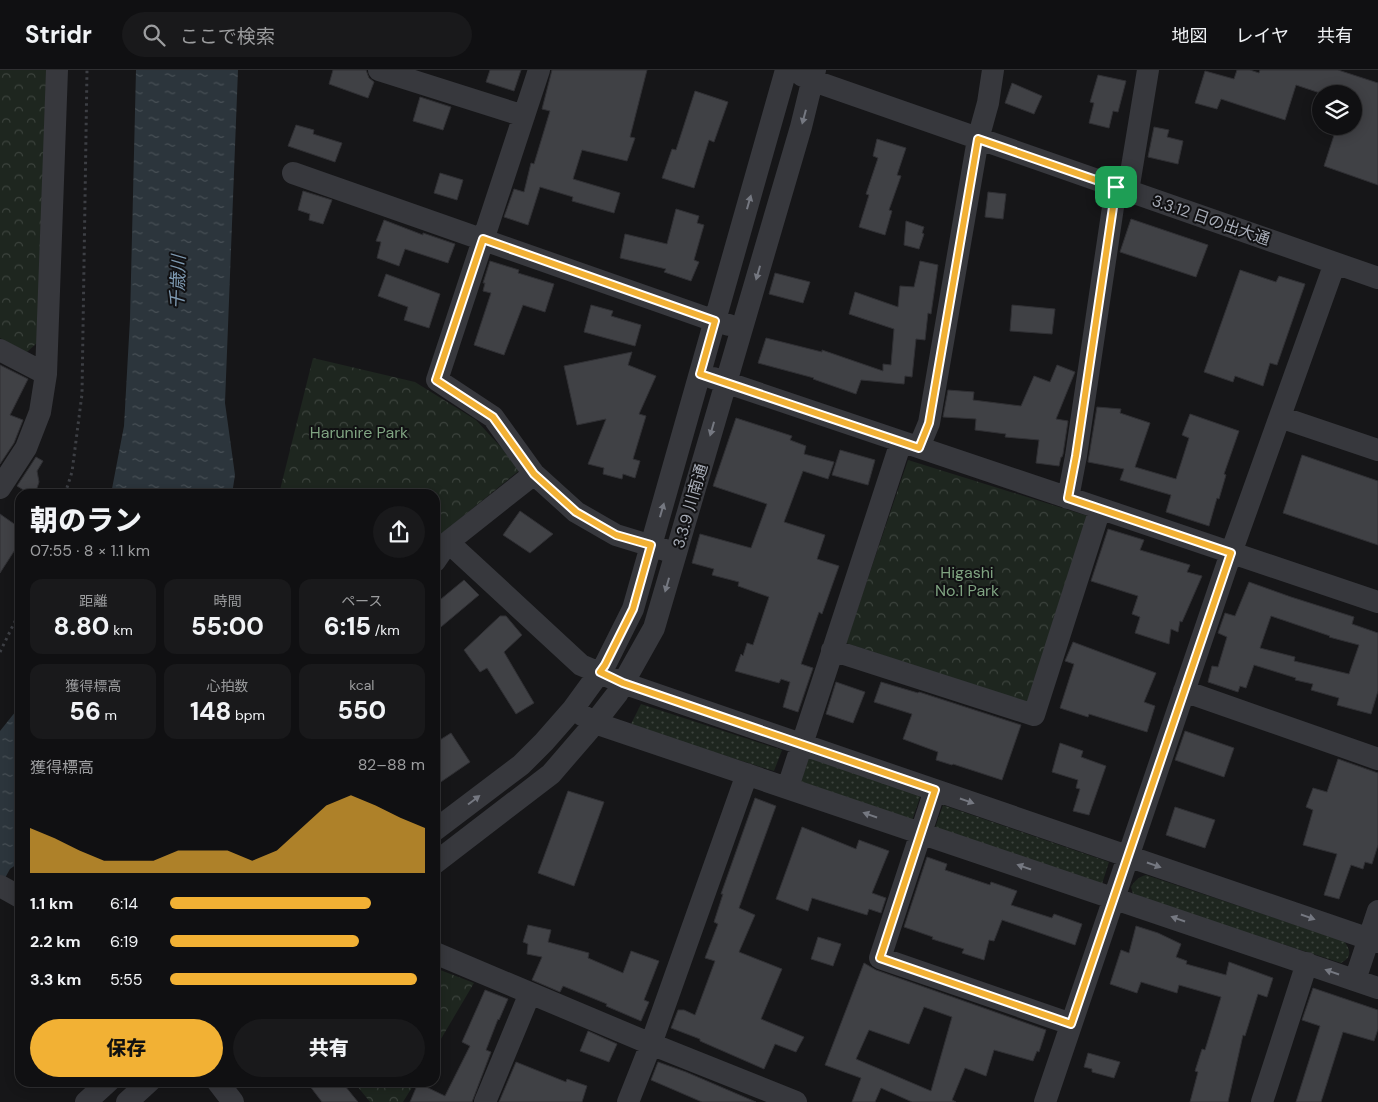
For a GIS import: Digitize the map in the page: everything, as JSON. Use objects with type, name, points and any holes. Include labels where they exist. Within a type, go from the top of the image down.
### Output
[{"type":"street","points":[[0,488],[26,448],[40,412],[46,374],[57,70]]},
{"type":"street","points":[[379,70],[524,116]]},
{"type":"street","points":[[539,70],[436,380],[493,417],[534,474],[576,512],[616,535],[676,553]]},
{"type":"street","name":"3.3.9 川南通","points":[[440,826],[521,765],[573,709],[605,665],[633,609],[786,70]]},
{"type":"street","name":"3.3.12 日の出大通","points":[[791,70],[814,76],[978,139],[1378,278]]},
{"type":"street","points":[[788,788],[832,650],[910,444],[929,423],[978,139],[988,102],[993,70]]},
{"type":"street","points":[[1068,498],[1122,189],[1148,70]]},
{"type":"street","name":"3.3.9 川南通","points":[[440,859],[551,774],[595,722],[623,683],[654,628],[814,76]]},
{"type":"street","points":[[294,173],[715,321],[742,328]]},
{"type":"street","points":[[1045,1102],[1231,553],[1335,263]]},
{"type":"street","points":[[0,350],[46,374]]},
{"type":"street","points":[[700,374],[1378,602]]},
{"type":"street","points":[[1280,416],[1378,450]]},
{"type":"street","points":[[440,554],[448,542],[534,474]]},
{"type":"street","points":[[832,650],[1034,715],[1100,509]]},
{"type":"street","points":[[448,542],[581,665],[623,683],[1373,940]]},
{"type":"street","points":[[1184,691],[1378,759]]},
{"type":"street","points":[[573,709],[595,722],[1378,988]]},
{"type":"street","points":[[628,1102],[651,1044],[747,774]]},
{"type":"street","points":[[935,790],[880,958],[1071,1024]]},
{"type":"street","points":[[0,886],[15,894]]},
{"type":"street","points":[[1355,980],[1373,940],[1378,911]]},
{"type":"street","points":[[440,955],[651,1044],[766,1096],[796,1102]]},
{"type":"street","points":[[1262,1102],[1307,963]]},
{"type":"street","points":[[485,1102],[530,993]]},
{"type":"street","points":[[86,1102],[102,1087]]},
{"type":"street","points":[[127,1102],[143,1087]]},
{"type":"street","points":[[222,1087],[233,1102]]},
{"type":"path","points":[[67,489],[72,472],[82,394],[87,70]]},
{"type":"path","points":[[0,652],[15,621]]},
{"type":"green space","points":[[0,70],[48,70],[38,342],[27,352],[0,338]]},
{"type":"green space","name":"Harunire Park","points":[[313,358],[415,382],[476,420],[521,469],[440,535],[440,489],[280,489]]},
{"type":"green space","name":"Higashi No.1 Park","points":[[908,460],[1088,516],[1027,703],[846,643]]},
{"type":"green space","points":[[641,704],[782,750],[774,771],[630,726]]},
{"type":"green space","points":[[809,757],[921,794],[912,821],[800,784]]},
{"type":"green space","points":[[943,805],[1109,862],[1102,884],[935,828]]},
{"type":"green space","points":[[1146,875],[1344,941],[1349,951],[1349,956],[1341,963],[1137,897],[1133,894],[1131,887],[1137,879]]},
{"type":"green space","points":[[440,970],[474,983],[440,1041]]},
{"type":"green space","points":[[358,1087],[412,1087],[403,1102],[370,1102]]},
{"type":"water","name":"千歳川","points":[[136,70],[238,70],[225,403],[235,475],[233,489],[112,489],[124,426],[130,319]]},
{"type":"water","points":[[15,712],[15,866],[10,869],[0,887],[0,731]]},
{"type":"building","points":[[333,70],[366,70],[369,78],[374,82],[368,98],[329,84]]},
{"type":"building","points":[[490,70],[521,70],[514,91],[486,82]]},
{"type":"building","points":[[552,70],[647,70],[630,137],[635,138],[627,161],[582,150],[573,179],[620,193],[614,213],[572,201],[573,197],[540,187],[528,225],[504,217],[514,189],[524,192],[531,163],[534,164],[550,111],[542,109]]},
{"type":"building","points":[[1237,70],[1250,70],[1259,73],[1260,70],[1338,70],[1378,83],[1378,185],[1324,166],[1334,135],[1362,135],[1362,85],[1312,85],[1312,90],[1296,85],[1285,120],[1221,99],[1217,109],[1195,103],[1205,71],[1234,79]]},
{"type":"building","points":[[1098,75],[1126,81],[1118,112],[1113,111],[1109,128],[1089,123],[1094,103],[1090,102]]},
{"type":"building","points":[[1012,83],[1042,96],[1034,114],[1005,103]]},
{"type":"building","points":[[695,91],[728,102],[714,142],[709,140],[694,188],[662,178],[672,149],[676,150]]},
{"type":"building","points":[[420,97],[451,107],[443,130],[413,121]]},
{"type":"building","points":[[296,125],[314,130],[313,134],[342,143],[335,162],[288,146]]},
{"type":"building","points":[[1154,127],[1169,130],[1167,137],[1183,141],[1178,164],[1148,157]]},
{"type":"building","points":[[877,139],[906,148],[897,175],[901,176],[889,210],[892,211],[885,235],[859,227],[869,195],[866,194],[878,158],[873,156]]},
{"type":"building","points":[[440,173],[463,180],[457,200],[434,193]]},
{"type":"building","points":[[303,191],[332,200],[323,224],[309,220],[310,214],[298,210]]},
{"type":"building","points":[[988,192],[1006,194],[1003,219],[985,217]]},
{"type":"building","points":[[676,209],[699,216],[697,223],[704,225],[694,260],[699,262],[691,281],[664,272],[666,269],[620,258],[625,234],[667,244]]},
{"type":"building","points":[[1131,219],[1208,245],[1196,277],[1120,252]]},
{"type":"building","points":[[384,220],[423,235],[423,233],[455,244],[448,263],[405,249],[399,266],[377,258],[381,242],[376,241]]},
{"type":"building","points":[[906,221],[924,227],[922,233],[924,234],[919,249],[904,245]]},
{"type":"building","points":[[490,261],[519,270],[518,273],[554,284],[545,312],[523,305],[504,355],[474,345],[491,293],[483,291],[485,283],[483,283]]},
{"type":"building","points":[[920,261],[938,265],[931,314],[928,313],[925,340],[916,339],[912,377],[905,376],[904,384],[861,380],[856,394],[814,378],[758,363],[766,338],[822,352],[822,350],[883,371],[883,364],[891,365],[894,329],[849,314],[855,292],[898,307],[900,286],[914,287]]},
{"type":"building","points":[[1240,270],[1276,282],[1279,276],[1305,284],[1277,365],[1270,363],[1263,386],[1235,376],[1233,382],[1204,372]]},
{"type":"building","points":[[775,273],[810,282],[803,303],[769,294]]},
{"type":"building","points":[[386,274],[440,294],[429,328],[404,320],[408,307],[378,296]]},
{"type":"building","points":[[591,305],[613,311],[611,316],[641,325],[635,346],[584,332]]},
{"type":"building","points":[[1012,305],[1055,309],[1052,334],[1010,331]]},
{"type":"building","points":[[632,352],[628,365],[656,376],[639,414],[646,416],[633,459],[640,461],[635,478],[623,474],[622,479],[603,474],[604,468],[588,464],[606,419],[577,425],[564,366]]},
{"type":"building","points":[[0,365],[28,379],[10,415],[23,420],[14,443],[0,464]]},
{"type":"building","points":[[1057,365],[1075,372],[1056,419],[1068,421],[1063,454],[1059,466],[1036,463],[1039,440],[1005,437],[1006,434],[975,430],[976,419],[943,417],[948,390],[974,392],[973,400],[1021,406],[1034,376],[1050,382]]},
{"type":"building","points":[[1097,407],[1121,409],[1120,413],[1150,423],[1135,467],[1176,479],[1189,438],[1182,435],[1190,414],[1239,431],[1209,526],[1166,512],[1171,495],[1120,480],[1124,469],[1088,462]]},
{"type":"building","points":[[736,418],[792,436],[790,440],[806,446],[804,454],[834,462],[828,479],[803,471],[784,522],[825,535],[817,559],[839,566],[822,614],[819,612],[801,664],[813,668],[798,712],[783,707],[790,682],[781,679],[779,683],[735,671],[747,643],[753,645],[769,597],[738,586],[739,582],[712,575],[714,569],[692,563],[700,534],[751,548],[767,504],[713,486]]},
{"type":"building","points":[[840,450],[875,460],[868,485],[832,475]]},
{"type":"building","points":[[1302,455],[1378,481],[1378,545],[1283,513]]},
{"type":"building","points":[[36,457],[43,461],[37,471],[39,482],[37,489],[22,489],[17,486]]},
{"type":"building","points":[[520,511],[553,534],[530,553],[503,535]]},
{"type":"building","points":[[0,514],[15,524],[15,550],[0,573]]},
{"type":"building","points":[[1108,529],[1144,540],[1140,550],[1190,565],[1187,572],[1202,576],[1182,622],[1180,621],[1178,632],[1171,629],[1169,644],[1135,633],[1140,617],[1132,614],[1138,596],[1091,581]]},
{"type":"building","points":[[464,580],[479,595],[440,628],[440,600]]},
{"type":"building","points":[[1249,582],[1354,617],[1352,624],[1378,633],[1378,691],[1371,714],[1337,705],[1339,698],[1311,690],[1313,684],[1295,680],[1296,678],[1254,665],[1246,688],[1240,686],[1238,692],[1208,682],[1212,666],[1218,667],[1227,637],[1218,633],[1225,613],[1235,616]],"holes":[[[1271,616],[1359,645],[1349,674],[1294,661],[1295,657],[1260,648]]]},
{"type":"building","points":[[500,616],[506,616],[522,635],[504,652],[534,703],[516,714],[487,668],[480,672],[464,650]]},
{"type":"building","points":[[1073,642],[1156,673],[1144,702],[1155,706],[1147,732],[1089,714],[1088,717],[1060,708],[1074,664],[1065,661]]},
{"type":"building","points":[[836,682],[865,692],[853,723],[826,714]]},
{"type":"building","points":[[881,682],[919,692],[1021,725],[1002,780],[936,760],[938,752],[903,739],[912,714],[874,702]]},
{"type":"building","points":[[1185,731],[1234,748],[1224,777],[1175,760]]},
{"type":"building","points":[[451,733],[470,762],[440,783],[440,740]]},
{"type":"building","points":[[1060,743],[1083,751],[1081,757],[1106,766],[1089,815],[1073,811],[1080,789],[1076,788],[1078,780],[1052,772]]},
{"type":"building","points":[[1338,759],[1378,773],[1378,845],[1372,864],[1365,862],[1363,869],[1351,865],[1339,899],[1324,895],[1337,854],[1303,845],[1313,810],[1306,807],[1313,788],[1327,792]]},
{"type":"building","points":[[568,791],[604,802],[574,886],[538,873]]},
{"type":"building","points":[[755,798],[776,806],[739,908],[755,915],[739,952],[782,969],[761,1019],[804,1037],[796,1052],[775,1044],[764,1069],[700,1041],[700,1039],[671,1028],[678,1010],[684,1010],[695,1015],[715,961],[705,958],[718,924],[714,922],[723,894],[721,894]]},
{"type":"building","points":[[1175,807],[1215,820],[1205,848],[1166,835]]},
{"type":"building","points":[[802,827],[856,849],[859,840],[889,851],[872,893],[886,898],[881,913],[869,909],[867,915],[812,898],[808,911],[776,899]]},
{"type":"building","points":[[927,857],[947,864],[945,870],[990,885],[991,882],[1017,891],[1011,905],[1052,918],[1054,914],[1082,924],[1075,945],[1002,920],[994,941],[989,940],[984,960],[962,953],[964,949],[932,939],[933,937],[904,927]]},
{"type":"building","points":[[528,925],[551,930],[548,942],[589,953],[588,958],[623,973],[631,951],[659,961],[644,1000],[649,1002],[641,1021],[606,1006],[607,1004],[563,986],[560,992],[532,980],[542,957],[527,954],[528,944],[523,942]]},
{"type":"building","points":[[1136,926],[1158,933],[1181,944],[1176,957],[1187,961],[1186,964],[1226,975],[1229,962],[1273,978],[1267,997],[1258,994],[1245,1036],[1243,1035],[1228,1102],[1190,1102],[1198,1072],[1195,1071],[1202,1049],[1205,1050],[1221,997],[1179,985],[1177,993],[1141,982],[1137,993],[1110,984],[1121,950],[1129,953]]},
{"type":"building","points":[[818,937],[841,944],[833,966],[811,959]]},
{"type":"building","points":[[864,963],[876,970],[1046,1030],[1039,1052],[1037,1051],[1033,1061],[994,1050],[986,1076],[965,1068],[952,1100],[956,1102],[912,1102],[881,1088],[875,1102],[852,1102],[861,1078],[825,1065]],"holes":[[[924,1007],[952,1017],[931,1091],[856,1059],[869,1030],[909,1044]]]},
{"type":"building","points":[[1313,988],[1378,1010],[1378,1029],[1374,1041],[1343,1032],[1321,1102],[1296,1102],[1320,1026],[1302,1020]]},
{"type":"building","points":[[485,990],[508,999],[486,1050],[491,1052],[472,1102],[410,1102],[416,1087],[426,1087],[445,1096],[470,1046],[462,1042]]},
{"type":"building","points":[[588,1031],[617,1044],[609,1062],[580,1051]]},
{"type":"building","points":[[1088,1053],[1120,1062],[1114,1078],[1092,1072],[1092,1069],[1084,1067]]},
{"type":"building","points":[[516,1062],[566,1082],[567,1079],[587,1086],[582,1102],[499,1102]]},
{"type":"building","points":[[658,1062],[756,1102],[702,1102],[651,1080]]},
{"type":"building","points":[[311,1087],[346,1087],[358,1102],[322,1102]]},
{"type":"route","points":[[978,139],[1116,187],[1068,498],[1231,553],[1071,1024],[880,958],[935,790],[623,683],[600,672],[633,609],[651,545],[616,535],[576,512],[534,474],[493,417],[436,380],[483,239],[715,321],[700,374],[919,448],[929,423],[978,139]]}]
